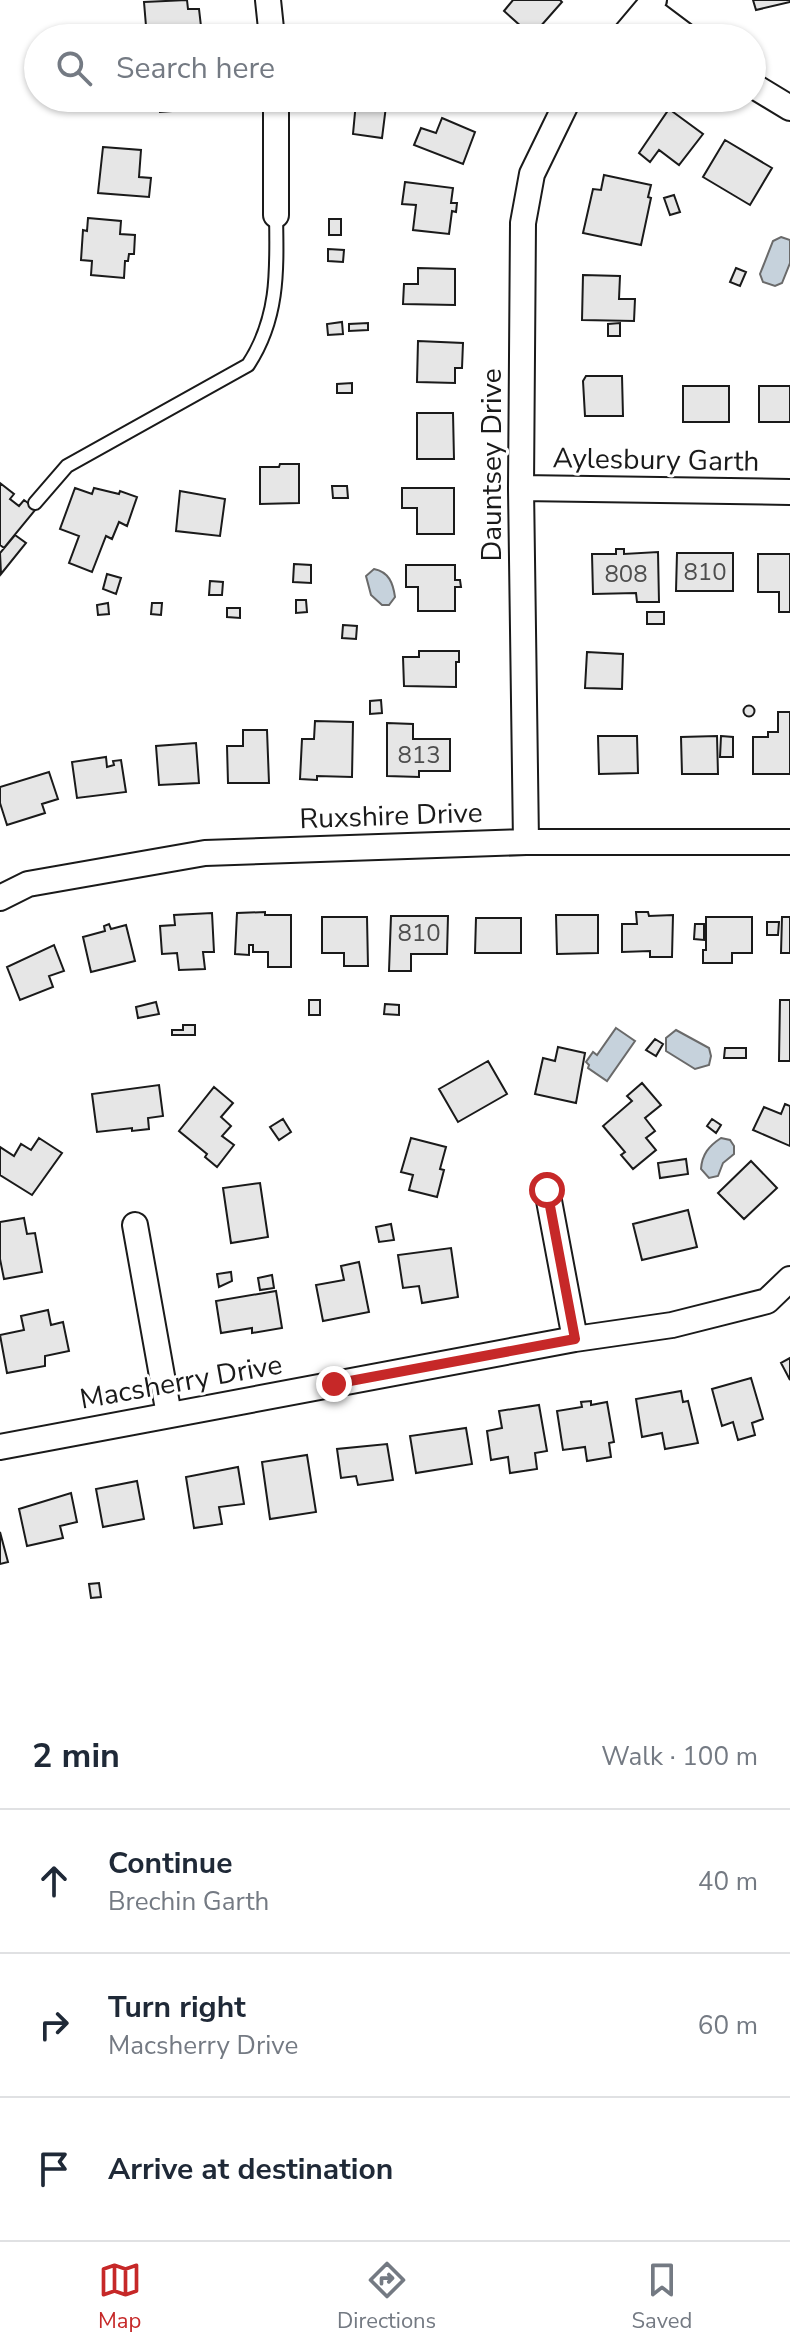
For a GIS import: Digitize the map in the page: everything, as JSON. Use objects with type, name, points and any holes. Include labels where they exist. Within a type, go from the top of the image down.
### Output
[{"type":"street","points":[[268,0],[271,24]]},
{"type":"street","points":[[634,24],[651,4],[673,24]]},
{"type":"street","points":[[766,93],[790,108]]},
{"type":"street","points":[[276,112],[276,215]]},
{"type":"street","name":"Dauntsey Drive","points":[[526,842],[521,488],[523,223],[532,174],[562,112]]},
{"type":"street","name":"Aylesbury Garth","points":[[521,488],[790,492]]},
{"type":"street","name":"Ruxshire Drive","points":[[0,898],[28,884],[205,853],[526,842],[790,842]]},
{"type":"street","points":[[547,1190],[575,1339]]},
{"type":"street","points":[[135,1225],[169,1415]]},
{"type":"street","name":"Macsherry Drive","points":[[0,1447],[575,1339],[672,1325],[767,1301],[790,1279]]},
{"type":"lane","points":[[35,503],[67,466],[248,365],[263,342],[277,276],[276,215]]},
{"type":"shaded area","points":[[781,237],[790,240],[790,263],[782,283],[775,286],[763,282],[760,274],[773,241]]},
{"type":"shaded area","points":[[374,569],[387,575],[391,583],[395,597],[389,605],[382,605],[371,595],[366,576]]},
{"type":"shaded area","points":[[616,1028],[635,1041],[607,1081],[588,1068],[586,1062],[593,1052],[597,1055]]},
{"type":"shaded area","points":[[676,1030],[709,1048],[709,1065],[695,1069],[666,1051],[666,1038]]},
{"type":"shaded area","points":[[721,1138],[730,1140],[734,1154],[723,1163],[718,1176],[709,1178],[701,1169],[703,1159],[710,1147]]},
{"type":"building","points":[[187,0],[188,9],[199,9],[201,24],[146,24],[144,2]]},
{"type":"building","points":[[513,0],[562,2],[543,24],[519,24],[504,11]]},
{"type":"building","points":[[753,0],[790,0],[790,2],[756,10]]},
{"type":"building","points":[[355,112],[385,112],[382,138],[353,134]]},
{"type":"building","points":[[667,112],[673,112],[703,134],[679,165],[659,150],[650,162],[639,153]]},
{"type":"building","points":[[442,118],[475,132],[463,164],[414,145],[421,128],[436,133]]},
{"type":"building","points":[[725,140],[772,168],[750,205],[703,177]]},
{"type":"building","points":[[103,147],[141,150],[139,177],[151,178],[149,197],[98,193]]},
{"type":"building","points":[[604,175],[651,185],[641,245],[583,233],[593,189],[601,190]]},
{"type":"building","points":[[405,182],[453,188],[451,203],[457,203],[456,212],[452,211],[449,234],[413,230],[416,205],[402,204]]},
{"type":"building","points":[[674,195],[680,212],[670,215],[664,198]]},
{"type":"building","points":[[88,218],[121,221],[120,234],[135,235],[134,254],[129,254],[128,261],[125,261],[124,278],[91,275],[92,261],[81,260],[83,230],[87,231]]},
{"type":"building","points":[[329,219],[341,219],[341,235],[329,235]]},
{"type":"building","points":[[328,249],[344,250],[343,262],[328,261]]},
{"type":"building","points":[[418,268],[455,269],[455,305],[403,304],[404,284],[418,284]]},
{"type":"building","points":[[736,268],[746,272],[740,286],[730,282]]},
{"type":"building","points":[[583,275],[620,276],[619,299],[635,299],[634,321],[582,320]]},
{"type":"building","points":[[342,322],[343,334],[328,335],[327,324]]},
{"type":"building","points":[[368,323],[368,330],[349,331],[349,324]]},
{"type":"building","points":[[620,323],[620,336],[608,336],[608,324]]},
{"type":"building","points":[[418,341],[463,343],[462,368],[455,368],[455,383],[417,382]]},
{"type":"building","points":[[586,376],[622,376],[623,416],[585,416],[583,381]]},
{"type":"building","points":[[352,383],[352,393],[337,393],[337,384]]},
{"type":"building","points":[[683,386],[729,386],[729,422],[683,422]]},
{"type":"building","points":[[759,386],[790,386],[790,422],[759,422]]},
{"type":"building","points":[[417,413],[453,413],[454,459],[417,459]]},
{"type":"building","points":[[280,464],[299,464],[299,503],[260,504],[260,467],[279,467]]},
{"type":"building","points":[[0,483],[14,494],[10,499],[19,506],[24,500],[36,509],[4,548],[0,545]]},
{"type":"building","points":[[332,486],[347,486],[348,498],[333,498]]},
{"type":"building","points":[[75,488],[92,494],[94,488],[119,494],[120,491],[137,497],[127,526],[119,522],[112,539],[106,536],[92,572],[69,563],[79,536],[60,529]]},
{"type":"building","points":[[402,488],[454,488],[454,534],[417,534],[417,508],[402,508]]},
{"type":"building","points":[[180,491],[225,499],[220,536],[176,531]]},
{"type":"building","points":[[15,535],[26,543],[1,574],[0,553]]},
{"type":"building","points":[[616,549],[624,549],[624,554],[658,552],[659,602],[637,602],[636,593],[593,594],[592,554],[616,554]]},
{"type":"building","points":[[677,553],[733,553],[733,591],[676,591]]},
{"type":"building","points":[[758,554],[790,554],[790,612],[779,612],[779,592],[758,592]]},
{"type":"building","points":[[294,564],[311,565],[311,583],[293,582]]},
{"type":"building","points":[[406,565],[455,565],[455,580],[460,580],[461,587],[455,587],[455,611],[418,611],[418,587],[406,587]]},
{"type":"building","points":[[107,574],[121,578],[116,594],[103,589]]},
{"type":"building","points":[[210,581],[223,582],[222,595],[209,595]]},
{"type":"building","points":[[296,600],[306,600],[307,612],[296,613]]},
{"type":"building","points":[[108,603],[109,614],[98,615],[97,605]]},
{"type":"building","points":[[152,603],[162,603],[161,615],[151,614]]},
{"type":"building","points":[[227,608],[240,608],[240,618],[227,617]]},
{"type":"building","points":[[647,612],[664,612],[664,624],[647,624]]},
{"type":"building","points":[[343,625],[357,626],[356,639],[342,638]]},
{"type":"building","points":[[419,651],[459,651],[456,687],[404,686],[403,657],[419,657]]},
{"type":"building","points":[[587,652],[623,654],[622,689],[585,688]]},
{"type":"building","points":[[381,700],[382,713],[370,714],[370,701]]},
{"type":"building","points":[[749,705],[755,711],[749,717],[743,711]]},
{"type":"building","points":[[778,712],[790,712],[790,774],[753,774],[753,737],[768,737],[768,732],[778,732]]},
{"type":"building","points":[[315,721],[353,722],[352,777],[300,779],[302,739],[314,739]]},
{"type":"building","points":[[387,723],[413,724],[413,739],[450,739],[450,771],[419,771],[419,777],[387,776]]},
{"type":"building","points":[[243,730],[267,730],[269,783],[228,783],[227,746],[243,746]]},
{"type":"building","points":[[598,736],[637,736],[638,773],[599,774]]},
{"type":"building","points":[[717,736],[718,774],[682,774],[681,737]]},
{"type":"building","points":[[721,736],[733,737],[733,757],[720,757]]},
{"type":"building","points":[[196,743],[199,783],[159,785],[156,746]]},
{"type":"building","points":[[106,757],[107,767],[114,765],[113,761],[121,760],[126,792],[77,798],[72,762]]},
{"type":"building","points":[[49,772],[58,799],[42,804],[45,813],[7,825],[0,803],[0,787]]},
{"type":"building","points":[[265,912],[265,915],[291,915],[291,967],[268,967],[268,952],[253,952],[253,945],[249,945],[249,955],[235,954],[237,913]]},
{"type":"building","points":[[636,912],[648,912],[649,916],[673,915],[672,957],[650,957],[650,951],[622,952],[622,924],[637,924]]},
{"type":"building","points":[[212,913],[214,952],[203,952],[205,969],[179,970],[177,953],[162,954],[160,926],[175,925],[174,915]]},
{"type":"building","points":[[556,915],[598,915],[598,953],[557,954]]},
{"type":"building","points":[[391,916],[448,916],[447,954],[411,954],[411,971],[389,971]]},
{"type":"building","points":[[322,917],[367,917],[368,966],[344,966],[344,953],[322,953]]},
{"type":"building","points":[[706,917],[752,917],[752,953],[732,953],[732,963],[703,963]]},
{"type":"building","points":[[782,917],[790,917],[790,953],[781,953]]},
{"type":"building","points":[[476,918],[521,918],[521,953],[475,953]]},
{"type":"building","points":[[767,922],[779,922],[778,935],[767,935]]},
{"type":"building","points":[[109,924],[111,929],[126,925],[135,961],[91,972],[83,937],[105,931],[104,926]]},
{"type":"building","points":[[695,924],[704,924],[704,940],[694,939]]},
{"type":"building","points":[[54,945],[64,971],[49,976],[53,987],[20,1000],[7,967]]},
{"type":"building","points":[[309,1000],[320,1000],[320,1015],[309,1015]]},
{"type":"building","points":[[780,1000],[790,1000],[790,1061],[779,1061]]},
{"type":"building","points":[[156,1002],[159,1014],[138,1018],[136,1007]]},
{"type":"building","points":[[385,1004],[399,1005],[399,1015],[384,1014]]},
{"type":"building","points":[[183,1025],[195,1025],[195,1035],[172,1035],[172,1030],[183,1030]]},
{"type":"building","points":[[655,1039],[663,1044],[656,1056],[646,1050]]},
{"type":"building","points":[[558,1047],[585,1053],[576,1103],[535,1094],[543,1058],[555,1061]]},
{"type":"building","points":[[725,1048],[746,1048],[746,1058],[724,1058]]},
{"type":"building","points":[[488,1061],[507,1094],[458,1122],[439,1089]]},
{"type":"building","points":[[642,1083],[661,1105],[645,1118],[655,1131],[646,1138],[656,1150],[633,1169],[621,1155],[625,1152],[603,1126],[632,1101],[627,1096]]},
{"type":"building","points":[[159,1085],[163,1116],[148,1118],[149,1129],[97,1132],[92,1094]]},
{"type":"building","points":[[214,1087],[233,1103],[221,1117],[231,1126],[222,1136],[234,1145],[217,1167],[205,1157],[207,1154],[179,1131]]},
{"type":"building","points":[[785,1104],[790,1106],[790,1146],[753,1130],[764,1107],[781,1114]]},
{"type":"building","points":[[283,1119],[291,1132],[279,1140],[270,1127]]},
{"type":"building","points":[[712,1119],[721,1125],[716,1133],[707,1126]]},
{"type":"building","points":[[39,1138],[62,1153],[32,1195],[0,1175],[0,1147],[14,1156],[21,1144],[31,1150]]},
{"type":"building","points":[[411,1138],[446,1147],[437,1197],[409,1190],[413,1175],[401,1172]]},
{"type":"building","points":[[686,1159],[688,1174],[660,1178],[658,1163]]},
{"type":"building","points":[[751,1161],[777,1188],[744,1219],[718,1193]]},
{"type":"building","points":[[260,1183],[268,1237],[231,1243],[223,1188]]},
{"type":"building","points":[[688,1210],[697,1247],[642,1260],[633,1224]]},
{"type":"building","points":[[24,1218],[27,1234],[35,1233],[42,1272],[4,1279],[0,1259],[0,1222]]},
{"type":"building","points":[[391,1224],[394,1240],[379,1242],[376,1227]]},
{"type":"building","points":[[451,1248],[458,1297],[422,1303],[419,1286],[403,1288],[398,1255]]},
{"type":"building","points":[[359,1262],[369,1312],[323,1321],[316,1285],[344,1280],[341,1266]]},
{"type":"building","points":[[231,1272],[232,1281],[219,1287],[217,1274]]},
{"type":"building","points":[[272,1275],[274,1288],[260,1290],[258,1278]]},
{"type":"building","points":[[276,1291],[282,1328],[252,1333],[252,1328],[221,1333],[216,1301]]},
{"type":"building","points":[[48,1310],[51,1325],[63,1322],[69,1351],[45,1356],[45,1366],[7,1373],[0,1335],[24,1330],[21,1316]]},
{"type":"building","points":[[790,1358],[790,1380],[781,1363]]},
{"type":"building","points":[[751,1378],[763,1419],[752,1423],[755,1435],[738,1440],[733,1422],[722,1426],[712,1389]]},
{"type":"building","points":[[681,1391],[683,1402],[688,1401],[698,1443],[665,1449],[662,1433],[642,1437],[636,1399]]},
{"type":"building","points":[[591,1401],[591,1405],[607,1402],[614,1442],[609,1443],[611,1457],[587,1461],[585,1447],[563,1450],[557,1411],[582,1407],[581,1402]]},
{"type":"building","points":[[539,1405],[547,1451],[535,1453],[537,1469],[510,1473],[508,1457],[491,1460],[487,1431],[502,1428],[499,1411]]},
{"type":"building","points":[[466,1428],[472,1464],[416,1473],[410,1436]]},
{"type":"building","points":[[387,1444],[393,1480],[358,1485],[356,1476],[341,1478],[337,1449]]},
{"type":"building","points":[[307,1455],[316,1512],[270,1519],[262,1462]]},
{"type":"building","points":[[238,1467],[244,1504],[219,1507],[222,1524],[194,1528],[186,1477]]},
{"type":"building","points":[[137,1481],[144,1519],[103,1527],[96,1489]]},
{"type":"building","points":[[71,1493],[77,1522],[60,1526],[63,1538],[27,1546],[19,1509]]},
{"type":"building","points":[[0,1532],[8,1562],[0,1564]]},
{"type":"building","points":[[99,1583],[101,1597],[91,1598],[89,1584]]},
{"type":"route","points":[[334,1384],[575,1339],[547,1190]]}]
